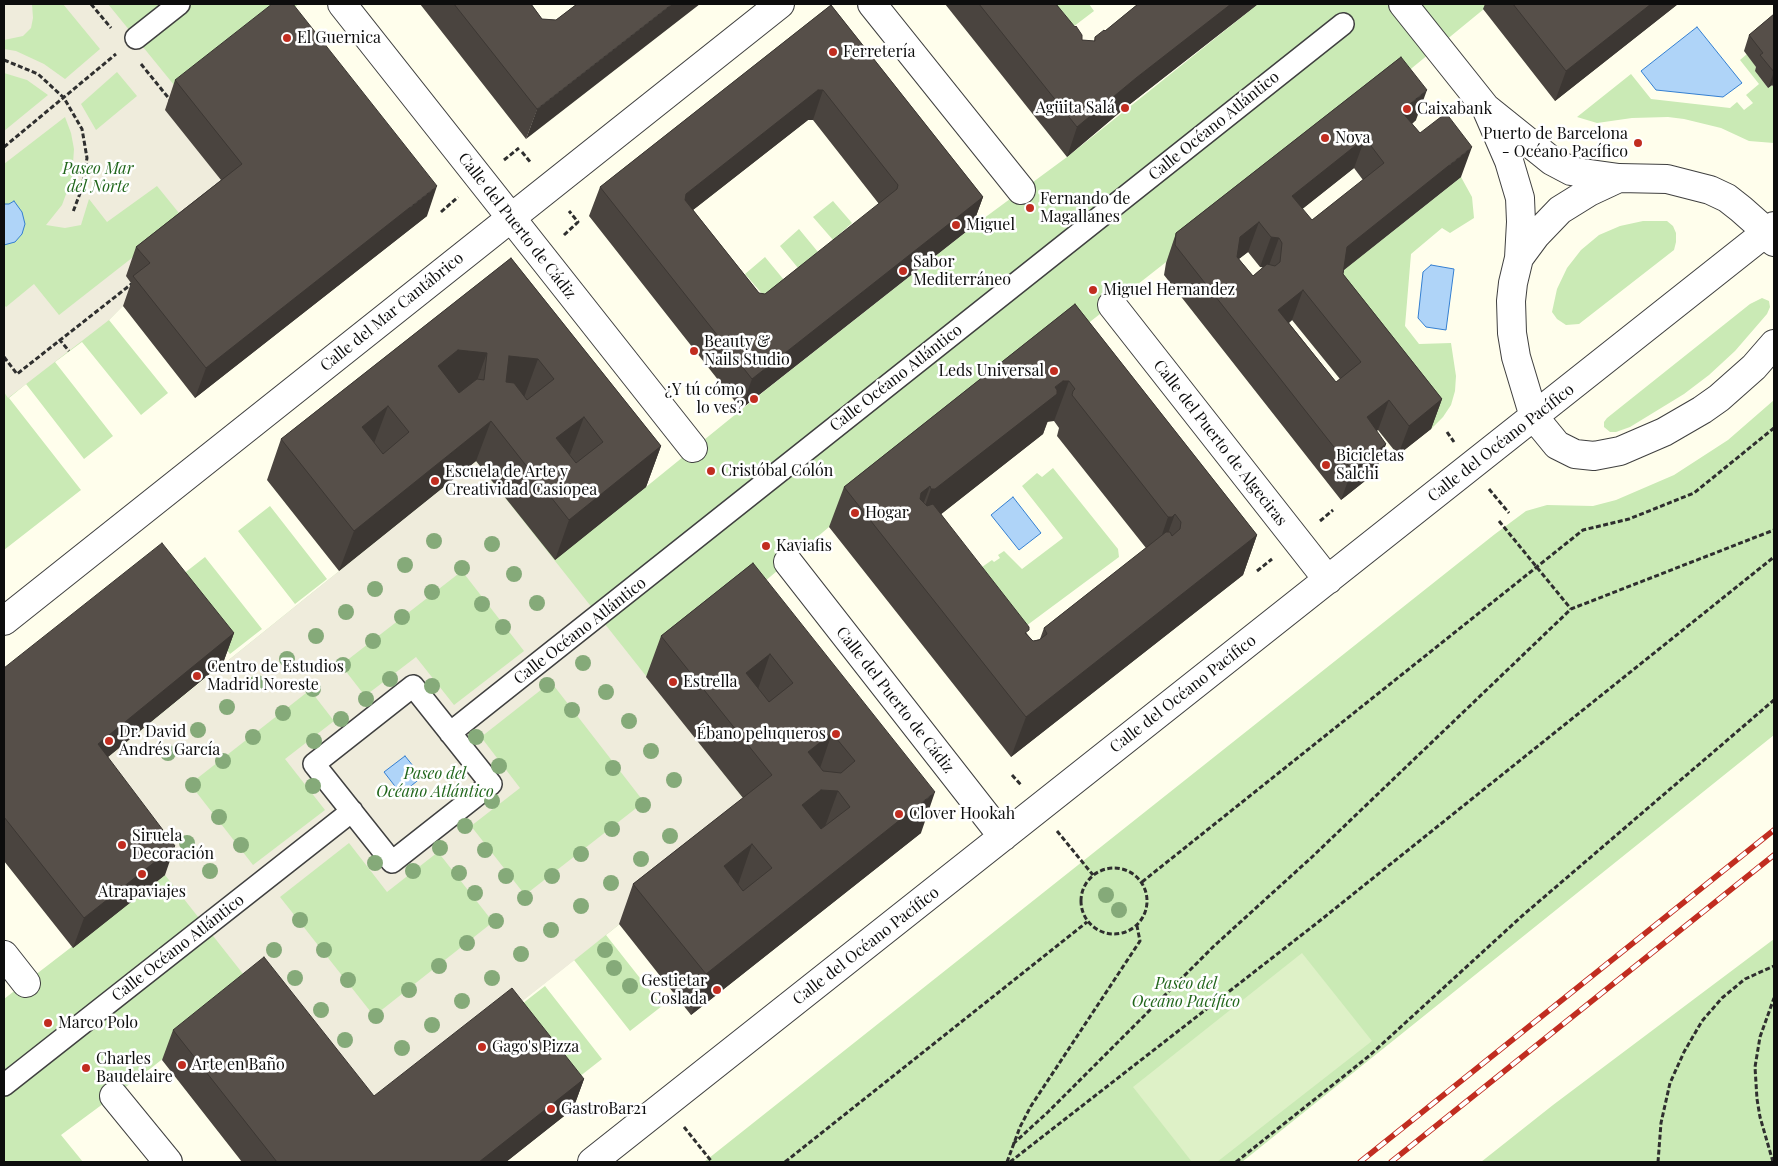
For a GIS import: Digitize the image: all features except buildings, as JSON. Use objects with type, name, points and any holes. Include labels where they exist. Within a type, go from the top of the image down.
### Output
[{"type":"street","points":[[131,42],[180,4]]},
{"type":"street","name":"Calle del Puerto de Cádiz","points":[[342,4],[693,448]]},
{"type":"street","name":"Calle del Mar Cantábrico","points":[[4,621],[780,4]]},
{"type":"street","points":[[872,4],[1021,190]]},
{"type":"street","points":[[1403,4],[1486,108],[1543,155],[1560,166],[1571,171],[1618,178],[1667,179],[1710,190],[1728,198],[1772,234]]},
{"type":"street","name":"Calle Océano Atlántico","points":[[450,733],[1343,24]]},
{"type":"street","points":[[1486,108],[1509,161],[1520,198],[1519,258],[1513,283],[1512,333],[1516,357],[1534,417],[1557,445],[1575,454],[1594,456],[1620,451],[1664,432],[1702,410],[1735,384],[1774,344]]},
{"type":"street","points":[[1519,258],[1536,235],[1560,210],[1618,178]]},
{"type":"street","name":"Calle del Océano Pacífico","points":[[592,1162],[1534,417],[1772,234]]},
{"type":"street","name":"Calle del Puerto de Algeciras","points":[[1112,305],[1328,580]]},
{"type":"street","name":"Calle del Puerto de Cádiz","points":[[788,562],[1003,837]]},
{"type":"street","points":[[412,686],[491,784],[392,862],[352,811],[314,764],[412,686]]},
{"type":"street","name":"Calle Océano Atlántico","points":[[4,1085],[352,811]]},
{"type":"street","points":[[4,955],[26,983]]},
{"type":"street","points":[[114,1096],[168,1162]]},
{"type":"path","points":[[91,4],[131,42],[175,106]]},
{"type":"path","points":[[4,147],[131,42]]},
{"type":"path","points":[[4,60],[38,74],[64,98],[82,129],[87,158],[82,188],[73,212]]},
{"type":"path","points":[[4,357],[17,374],[138,279]]},
{"type":"path","points":[[60,339],[69,351]]},
{"type":"path","points":[[1142,882],[1583,530],[1629,520],[1694,493],[1774,428]]},
{"type":"path","points":[[1499,521],[1571,609]]},
{"type":"path","points":[[1013,1144],[1214,946],[1312,857],[1571,609],[1774,530]]},
{"type":"path","points":[[1008,1162],[1325,917],[1774,557]]},
{"type":"path","points":[[1236,1162],[1369,1056],[1522,916],[1774,700]]},
{"type":"path","points":[[1113,868],[1129,872],[1142,882],[1148,900],[1147,910],[1137,926],[1117,935],[1105,934],[1087,922],[1082,913],[1080,902],[1086,883],[1093,875],[1102,870],[1113,868]]},
{"type":"path","points":[[785,1162],[1087,922]]},
{"type":"path","points":[[1008,1162],[1013,1144],[1031,1106],[1140,941],[1137,926]]},
{"type":"path","points":[[1658,1162],[1660,1123],[1670,1083],[1688,1044],[1702,1021],[1722,998],[1745,979],[1774,966]]},
{"type":"path","points":[[1773,1162],[1760,1117],[1755,1067],[1760,1037],[1774,998]]},
{"type":"path","points":[[666,1103],[712,1162]]},
{"type":"green space","name":"Paseo Mar del Norte","points":[[4,4],[299,4],[274,23],[231,194],[109,320],[168,393],[141,415],[82,342],[55,362],[113,436],[84,459],[26,384],[9,398],[81,490],[4,550]]},
{"type":"green space","points":[[1048,4],[1089,4],[1094,11],[1069,30]]},
{"type":"green space","name":"Paseo del Océano Atlántico","points":[[1258,4],[1490,4],[1390,86],[829,527],[738,604],[646,677],[756,815],[606,935],[662,1006],[630,1031],[574,960],[363,1126],[254,987],[146,1072],[61,1135],[83,1162],[4,1162],[4,999],[165,875],[87,774],[476,461],[646,487],[972,227],[1067,157]]},
{"type":"green space","points":[[1747,54],[1757,68],[1755,71],[1768,88],[1772,85],[1774,88],[1774,143],[1749,141],[1721,128],[1684,119],[1668,117],[1632,118],[1597,123],[1577,117],[1631,74],[1651,99],[1730,108],[1737,102],[1744,110],[1753,103],[1746,95],[1759,84],[1740,60]]},
{"type":"green space","points":[[1461,177],[1472,197],[1474,218],[1450,233],[1442,228],[1411,254],[1405,326],[1419,344],[1451,343],[1456,376],[1455,391],[1451,405],[1443,417],[1431,429],[1332,303],[1336,276]]},
{"type":"green space","points":[[833,201],[852,223],[833,240],[813,217]]},
{"type":"green space","points":[[1643,221],[1667,221],[1673,226],[1676,233],[1674,250],[1579,324],[1566,325],[1557,319],[1552,312],[1557,289],[1567,268],[1581,250],[1599,235],[1620,226]]},
{"type":"green space","points":[[799,229],[818,252],[798,268],[780,246]]},
{"type":"green space","points":[[765,257],[784,280],[764,296],[745,274]]},
{"type":"green space","points":[[1762,298],[1769,301],[1770,307],[1767,314],[1735,351],[1709,375],[1684,394],[1630,427],[1610,432],[1604,427],[1604,422],[1607,418],[1750,304]]},
{"type":"green space","name":"Paseo del Oceano Pacífico","points":[[1774,400],[1774,735],[1242,1162],[704,1162],[1526,511],[1547,505],[1593,506],[1616,500],[1674,475],[1728,440]]},
{"type":"green space","points":[[1053,468],[1118,549],[1119,557],[1026,626],[975,572],[992,560],[994,562],[1000,558],[998,555],[1004,551],[1022,569],[1063,538],[1022,486],[1037,473],[1042,477]]},
{"type":"green space","points":[[270,506],[327,579],[295,604],[238,531]]},
{"type":"green space","points":[[205,557],[262,629],[230,654],[173,582]]},
{"type":"green space","points":[[1774,939],[1774,1162],[1481,1162],[1553,1105]]},
{"type":"green space","points":[[1302,953],[1372,1041],[1217,1162],[1192,1162],[1133,1087]]},
{"type":"green space","points":[[545,986],[602,1059],[570,1084],[513,1011]]},
{"type":"shaded area","points":[[4,4],[32,4],[33,18],[31,28],[23,36],[4,40]]},
{"type":"shaded area","points":[[63,4],[108,4],[183,96],[231,194],[139,293],[109,320],[8,398],[4,392],[4,305],[6,307],[34,284],[59,315],[183,218],[157,186],[107,222],[89,199],[81,225],[65,228],[46,225],[62,205],[72,178],[74,149],[65,117],[4,164],[4,131],[48,95],[27,80],[4,73],[4,49],[16,51],[44,64],[65,79],[100,49]],"holes":[[[117,72],[137,96],[96,130],[81,104]]]},
{"type":"shaded area","points":[[476,461],[756,815],[363,1126],[87,774]],"holes":[[[462,571],[524,651],[454,705],[416,657],[365,696],[341,665]],[[551,682],[644,802],[525,895],[471,826],[520,788],[481,737]],[[310,690],[334,721],[285,759],[325,810],[253,865],[190,784]],[[349,843],[387,892],[438,852],[493,922],[374,1016],[280,897]]]},
{"type":"water","points":[[1697,27],[1742,83],[1723,97],[1656,90],[1641,71]]},
{"type":"water","points":[[14,201],[22,212],[25,224],[22,234],[15,242],[4,245],[4,204]]},
{"type":"water","points":[[1431,265],[1454,269],[1446,330],[1426,327],[1418,318],[1423,272]]},
{"type":"water","points":[[1013,497],[1041,533],[1019,550],[991,515]]},
{"type":"water","points":[[405,756],[422,777],[401,794],[384,772]]},
{"type":"railway","points":[[1360,1162],[1774,830]]},
{"type":"railway","points":[[1391,1162],[1774,855]]},
{"type":"place","name":"El Guernica","points":[[287,38]]},
{"type":"place","name":"Ferretería","points":[[833,52]]},
{"type":"place","name":"Agüita Salá","points":[[1125,108]]},
{"type":"place","name":"Caixabank","points":[[1407,109]]},
{"type":"place","name":"Nova","points":[[1325,138]]},
{"type":"place","name":"Puerto de Barcelona - Océano Pacífico","points":[[1638,143]]},
{"type":"place","name":"Fernando de Magallanes","points":[[1030,208]]},
{"type":"place","name":"Miguel","points":[[956,225]]},
{"type":"place","name":"Sabor Mediterráneo","points":[[903,271]]},
{"type":"place","name":"Miguel Hernandez","points":[[1093,290]]},
{"type":"place","name":"Beauty & Nails Studio","points":[[694,351]]},
{"type":"place","name":"Leds Universal","points":[[1054,371]]},
{"type":"place","name":"¿Y tú cómo lo ves?","points":[[754,399]]},
{"type":"place","name":"Bicicletas Salchi","points":[[1326,465]]},
{"type":"place","name":"Cristóbal Colón","points":[[711,471]]},
{"type":"place","name":"Escuela de Arte y Creatividad Casiopea","points":[[435,481]]},
{"type":"place","name":"Hogar","points":[[855,513]]},
{"type":"place","name":"Kaviafis","points":[[766,546]]},
{"type":"place","name":"Centro de Estudios Madrid Noreste","points":[[197,676]]},
{"type":"place","name":"Estrella","points":[[673,682]]},
{"type":"place","name":"Ébano peluqueros","points":[[836,734]]},
{"type":"place","name":"Dr. David Andrés García","points":[[109,741]]},
{"type":"place","name":"Clover Hookah","points":[[899,814]]},
{"type":"place","name":"Siruela Decoración","points":[[122,845]]},
{"type":"place","name":"Atrapaviajes","points":[[142,874]]},
{"type":"place","name":"Gestietar Coslada","points":[[717,990]]},
{"type":"place","name":"Marco Polo","points":[[48,1023]]},
{"type":"place","name":"Gago's Pizza","points":[[482,1047]]},
{"type":"place","name":"Arte en Baño","points":[[182,1065]]},
{"type":"place","name":"Charles Baudelaire","points":[[86,1068]]},
{"type":"place","name":"GastroBar21","points":[[551,1109]]}]
